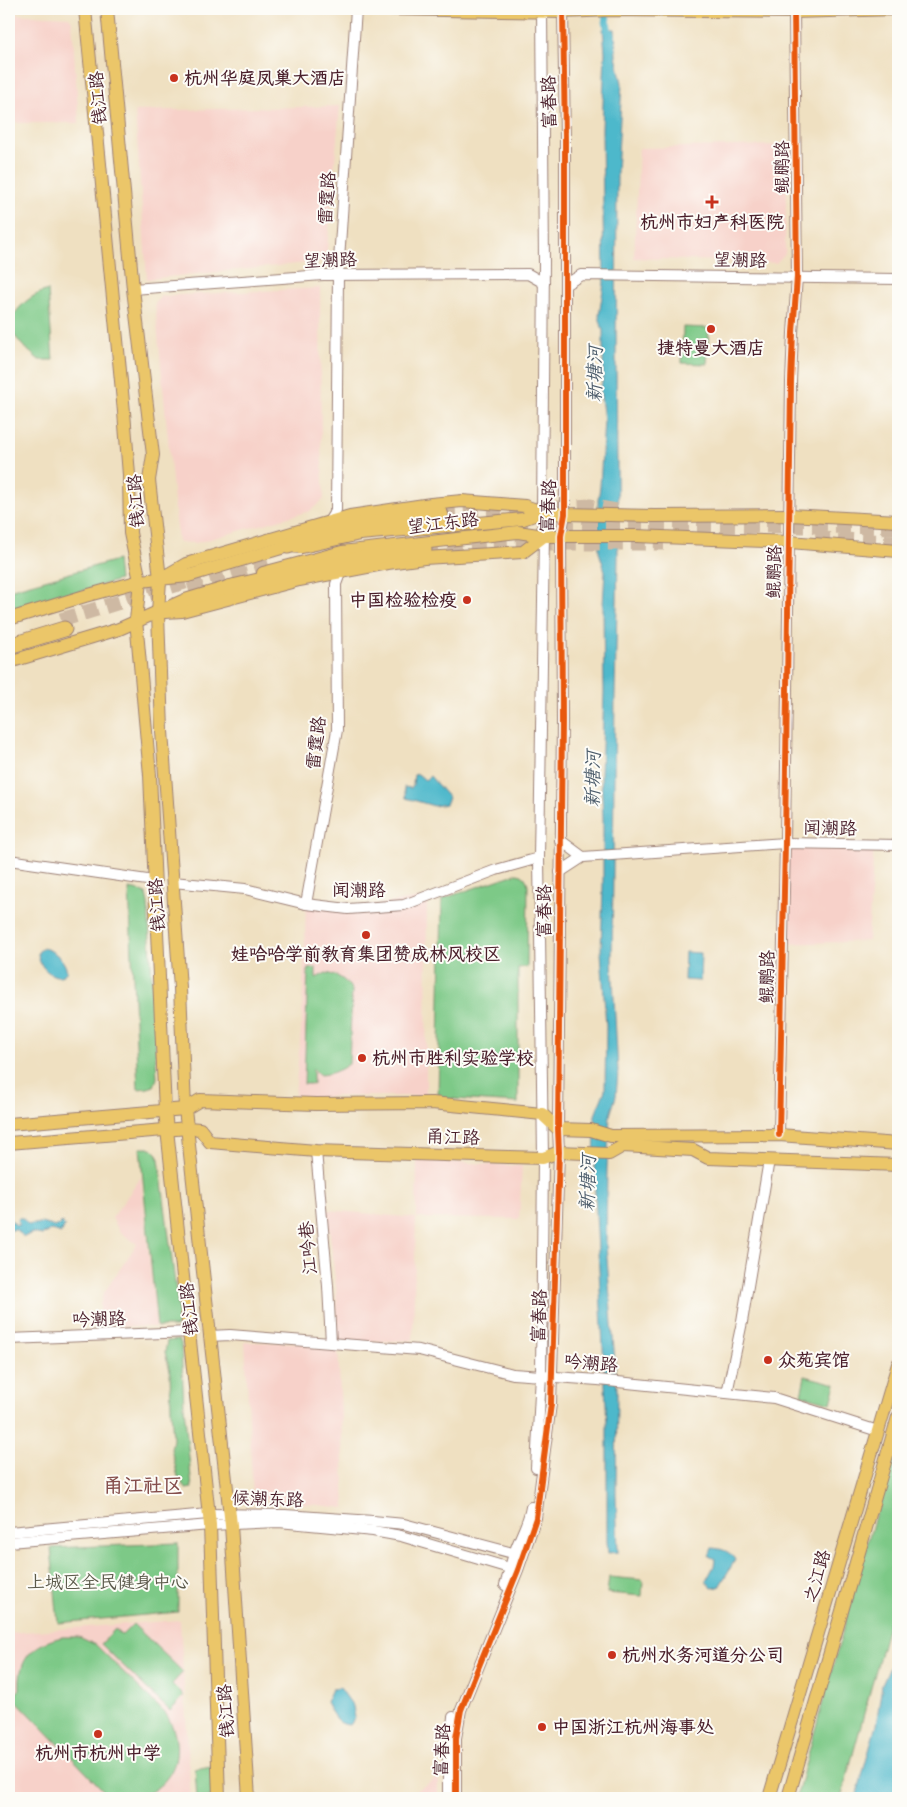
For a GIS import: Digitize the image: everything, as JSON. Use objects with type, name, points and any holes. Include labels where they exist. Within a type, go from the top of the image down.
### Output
[{"type":"highway","points":[[288,546],[305,538],[342,530],[383,522],[441,515]]},
{"type":"highway","points":[[228,588],[342,562],[424,550]]},
{"type":"highway","points":[[9,637],[62,624],[9,646]]},
{"type":"main road","name":"钱江路","points":[[85,9],[124,412],[129,475],[130,533],[140,581],[136,620],[150,775],[165,1111],[209,1519],[219,1798]]},
{"type":"main road","name":"钱江路","points":[[107,9],[132,289],[152,455],[149,480],[160,579],[158,613],[162,731],[180,988],[185,1109],[230,1519],[250,1798]]},
{"type":"main road","points":[[386,9],[898,10]]},
{"type":"main road","points":[[160,579],[186,564],[350,516],[462,502],[525,506],[542,512],[565,514],[631,516],[790,515],[898,521]]},
{"type":"main road","name":"望江东路","points":[[9,619],[140,581],[188,576],[288,546],[302,547],[360,534],[522,519],[542,512]]},
{"type":"main road","name":"望江东路","points":[[12,664],[119,628],[185,600],[228,588],[261,573],[342,552],[518,532],[544,536],[635,536],[790,542],[898,551]]},
{"type":"main road","points":[[158,613],[182,611],[341,571],[424,558],[523,552],[544,536]]},
{"type":"main road","name":"甬江路","points":[[9,1124],[185,1109],[200,1100],[316,1104],[432,1103],[542,1114]]},
{"type":"main road","points":[[542,1114],[558,1129],[591,1130],[611,1136],[779,1135],[898,1144]]},
{"type":"main road","points":[[9,1143],[188,1128]]},
{"type":"main road","name":"甬江路","points":[[188,1128],[200,1129],[210,1142],[316,1151],[543,1158],[559,1152],[608,1154],[623,1146],[693,1150],[708,1158],[898,1165]]},
{"type":"main road","name":"之江路","points":[[769,1798],[898,1364]]},
{"type":"main road","name":"之江路","points":[[788,1798],[898,1417]]},
{"type":"street","name":"雷霆路","points":[[336,510],[338,275],[356,9]]},
{"type":"street","name":"富春路","points":[[456,1798],[456,1738],[461,1710],[519,1554],[536,1518],[551,1404],[546,1375],[540,858],[544,536],[542,512],[544,263],[541,10]]},
{"type":"street","name":"富春路","points":[[546,1375],[559,1152],[562,720],[561,536],[565,514],[563,10]]},
{"type":"street","name":"鲲鹏路","points":[[779,1135],[792,333],[797,277],[794,11]]},
{"type":"street","points":[[528,274],[544,263]]},
{"type":"street","points":[[565,264],[584,275]]},
{"type":"street","name":"望潮路","points":[[132,289],[338,275],[528,274],[544,283]]},
{"type":"street","name":"望潮路","points":[[584,275],[898,279]]},
{"type":"street","points":[[565,285],[584,275]]},
{"type":"street","points":[[328,523],[336,510],[350,516]]},
{"type":"street","name":"雷霆路","points":[[306,904],[337,730],[336,584],[341,571]]},
{"type":"street","points":[[325,574],[336,584]]},
{"type":"street","points":[[560,840],[583,856],[560,872]]},
{"type":"street","name":"闻潮路","points":[[583,856],[785,843],[898,845]]},
{"type":"street","name":"闻潮路","points":[[173,882],[245,889],[306,904],[348,909],[404,905],[496,870],[540,858]]},
{"type":"street","points":[[9,860],[154,881]]},
{"type":"street","name":"江吟巷","points":[[316,1151],[328,1286],[330,1343]]},
{"type":"street","points":[[727,1393],[742,1322],[769,1160]]},
{"type":"street","name":"吟潮路","points":[[9,1339],[190,1332]]},
{"type":"street","name":"吟潮路","points":[[209,1336],[230,1335],[419,1350],[513,1374],[546,1375],[774,1398],[878,1431]]},
{"type":"street","name":"候潮东路","points":[[230,1519],[285,1515],[373,1520],[404,1524],[519,1554]]},
{"type":"street","name":"候潮东路","points":[[9,1542],[209,1519]]},
{"type":"street","name":"候潮东路","points":[[9,1532],[209,1519],[279,1522],[373,1531],[401,1536],[514,1569]]},
{"type":"street","name":"富春路","points":[[448,1798],[450,1730],[455,1709],[514,1569]]},
{"type":"shaded area","points":[[9,14],[69,17],[72,21],[79,123],[18,123],[9,117]]},
{"type":"shaded area","points":[[340,106],[326,261],[147,279],[135,111]]},
{"type":"shaded area","name":"杭州市妇产科医院","points":[[782,145],[787,150],[785,254],[776,263],[634,258],[639,148]]},
{"type":"shaded area","points":[[320,288],[321,447],[324,499],[310,511],[196,543],[178,542],[155,304],[161,296]]},
{"type":"shaded area","points":[[785,843],[874,845],[868,941],[783,944]]},
{"type":"shaded area","name":"杭州市胜利实验学校","points":[[427,897],[426,1096],[336,1096],[315,1098],[295,1095],[302,1020],[306,904],[348,909]]},
{"type":"shaded area","points":[[417,1160],[522,1166],[519,1219],[416,1218]]},
{"type":"shaded area","points":[[141,1177],[156,1327],[100,1326],[100,1305],[103,1294],[137,1244],[120,1232],[112,1218]]},
{"type":"shaded area","points":[[327,1210],[416,1218],[413,1340],[338,1344],[345,1508],[253,1498],[245,1342],[338,1343],[336,1287]]},
{"type":"shaded area","name":"杭州市杭州中学","points":[[180,1620],[191,1798],[9,1798],[9,1633]]},
{"type":"shaded area","points":[[438,1777],[438,1798],[404,1798]]},
{"type":"green space","points":[[48,290],[53,360],[39,360],[14,335],[11,319],[27,301]]},
{"type":"green space","points":[[683,327],[709,328],[707,364],[682,363]]},
{"type":"green space","points":[[117,560],[119,580],[9,613],[9,590]]},
{"type":"green space","points":[[515,874],[524,876],[528,885],[527,967],[518,968],[518,1103],[438,1098],[442,899]]},
{"type":"green space","points":[[129,889],[146,894],[148,903],[157,1078],[154,1086],[138,1089]]},
{"type":"green space","points":[[316,968],[316,978],[326,973],[334,975],[344,980],[352,990],[349,1064],[342,1069],[324,1075],[320,1075],[313,1069],[313,1084],[304,1084],[308,969]]},
{"type":"green space","points":[[140,1148],[152,1148],[157,1153],[159,1159],[180,1322],[176,1327],[157,1327]]},
{"type":"green space","points":[[179,1340],[181,1343],[184,1407],[192,1488],[186,1489],[178,1477],[171,1449],[173,1439],[170,1371],[165,1352],[167,1341]]},
{"type":"green space","points":[[805,1376],[836,1384],[831,1403],[801,1395]]},
{"type":"green space","points":[[898,1434],[898,1589],[841,1798],[796,1798]]},
{"type":"green space","name":"上城区全民健身中心","points":[[178,1543],[178,1612],[58,1623],[51,1548]]},
{"type":"green space","points":[[609,1577],[643,1580],[642,1596],[607,1593]]},
{"type":"green space","points":[[133,1624],[183,1672],[172,1684],[184,1696],[170,1711],[101,1644],[115,1629],[122,1635]]},
{"type":"green space","points":[[62,1637],[79,1637],[96,1645],[169,1719],[176,1743],[175,1762],[166,1779],[151,1792],[142,1796],[124,1799],[109,1796],[13,1697],[20,1689],[22,1669],[29,1654],[35,1648]]},
{"type":"green space","points":[[216,1765],[217,1798],[197,1798],[195,1769]]},
{"type":"water","points":[[603,29],[615,29],[616,56],[622,83],[617,172],[616,366],[618,558],[612,961],[618,1072],[616,1096],[610,1115],[606,1245],[617,1390],[616,1494],[618,1552],[608,1553],[607,1424],[594,1174],[595,1115],[605,1090],[606,1026],[601,952],[603,817],[601,774],[605,571],[599,552],[598,500],[604,420],[600,390],[603,378],[603,331],[599,316],[604,283],[602,129],[605,52]]},
{"type":"water","points":[[418,774],[425,780],[430,776],[449,798],[446,804],[434,806],[406,798],[404,787],[411,788],[414,775]]},
{"type":"water","points":[[43,948],[55,953],[61,959],[67,971],[64,974],[61,976],[53,975],[43,967],[39,960],[38,952]]},
{"type":"water","points":[[685,952],[701,953],[700,981],[684,980]]},
{"type":"water","points":[[9,1218],[16,1225],[19,1224],[17,1219],[21,1218],[29,1225],[42,1223],[55,1227],[62,1223],[65,1226],[61,1233],[51,1230],[42,1235],[32,1233],[24,1237],[15,1229],[9,1231]]},
{"type":"water","points":[[712,1548],[726,1551],[735,1560],[719,1587],[712,1588],[706,1581],[714,1566],[715,1559],[709,1556]]},
{"type":"water","points":[[898,1649],[898,1798],[856,1798],[876,1725],[882,1685]]},
{"type":"water","points":[[340,1688],[353,1706],[355,1718],[350,1725],[338,1721],[326,1702],[332,1689]]},
{"type":"waterway","name":"新塘河","points":[[605,9],[609,39]]},
{"type":"tunnel","points":[[441,515],[590,506],[623,512]]},
{"type":"tunnel","points":[[513,523],[898,527]]},
{"type":"tunnel","points":[[815,539],[898,542]]},
{"type":"tunnel","points":[[424,550],[549,543],[664,543]]},
{"type":"tunnel","points":[[189,591],[277,564]]},
{"type":"tunnel","points":[[61,620],[201,577]]},
{"type":"cycle path","points":[[456,1798],[456,1738],[461,1710],[518,1570],[536,1518],[551,1404],[559,1152],[562,720],[561,536],[565,514],[563,9]]},
{"type":"cycle path","points":[[779,1135],[791,382],[797,277],[794,9]]},
{"type":"place","name":"杭州华庭凤巢大酒店","points":[[174,78]]},
{"type":"place","name":"杭州市妇产科医院","points":[[712,202]]},
{"type":"place","name":"捷特曼大酒店","points":[[711,329]]},
{"type":"place","name":"中国检验检疫","points":[[467,600]]},
{"type":"place","name":"娃哈哈学前教育集团赞成林风校区","points":[[366,935]]},
{"type":"place","name":"杭州市胜利实验学校","points":[[362,1058]]},
{"type":"place","name":"众苑宾馆","points":[[768,1360]]},
{"type":"place","name":"杭州水务河道分公司","points":[[612,1655]]},
{"type":"place","name":"中国浙江杭州海事处","points":[[542,1727]]},
{"type":"place","name":"杭州市杭州中学","points":[[98,1734]]},
{"type":"district","name":"甬江社区","points":[[143,1485]]}]
